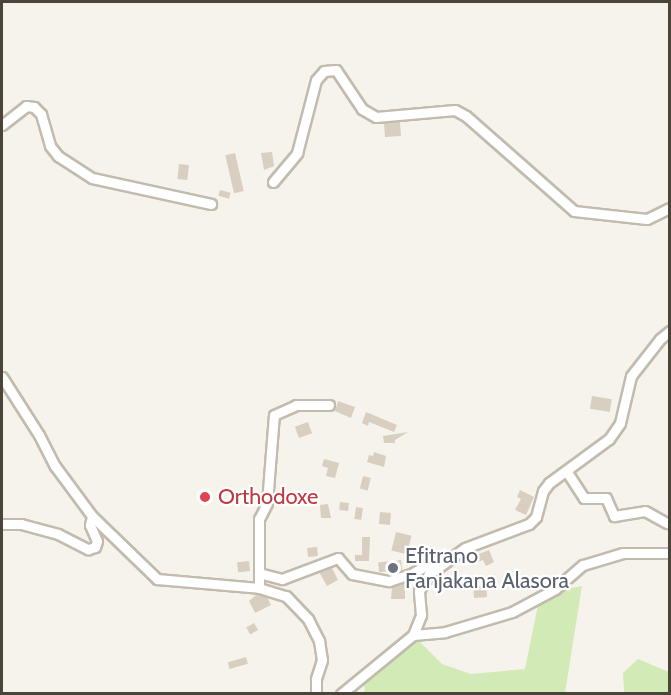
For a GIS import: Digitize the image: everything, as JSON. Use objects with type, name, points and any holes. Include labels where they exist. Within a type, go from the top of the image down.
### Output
[{"type":"street","points":[[273,182],[297,153],[316,80],[324,71],[336,70],[362,109],[376,117],[455,110],[466,116],[574,211],[646,219],[669,208]]},
{"type":"street","points":[[2,125],[26,106],[34,107],[41,114],[50,146],[57,156],[92,178],[211,204]]},
{"type":"street","points":[[341,693],[413,635],[421,615],[419,591],[423,582],[446,560],[465,548],[529,524],[536,517],[543,491],[549,483],[609,439],[620,423],[632,376],[660,339],[669,331]]},
{"type":"street","points":[[2,377],[56,466],[92,516],[157,579],[259,588],[286,596],[308,619],[319,641],[322,660],[316,679],[316,693]]},
{"type":"street","points":[[259,588],[259,519],[267,503],[274,415],[296,405],[329,405]]},
{"type":"street","points":[[567,472],[584,498],[606,498],[614,516],[645,511],[667,524]]},
{"type":"street","points":[[2,524],[21,524],[58,534],[88,549],[94,547],[97,541],[90,525],[92,516]]},
{"type":"street","points":[[413,635],[445,632],[512,612],[555,589],[583,565],[623,553],[669,553]]},
{"type":"street","points":[[259,573],[282,579],[338,558],[352,574],[389,581],[413,573],[434,561],[446,560]]},
{"type":"green space","points":[[582,586],[565,693],[364,693],[365,688],[359,679],[413,635],[442,664],[471,674],[525,669],[539,600],[560,590]]},
{"type":"green space","points":[[638,659],[669,672],[669,693],[626,693],[624,691],[623,673]]},
{"type":"building","points":[[400,122],[401,136],[385,137],[384,123]]},
{"type":"building","points":[[272,152],[274,166],[264,170],[261,153]]},
{"type":"building","points":[[235,153],[244,191],[234,193],[225,155]]},
{"type":"building","points":[[179,164],[189,165],[187,180],[177,179]]},
{"type":"building","points":[[220,190],[231,193],[229,199],[218,196]]},
{"type":"building","points":[[592,396],[612,399],[610,412],[590,409]]},
{"type":"building","points":[[338,401],[355,407],[351,418],[335,411]]},
{"type":"building","points":[[366,412],[397,425],[394,432],[369,422],[368,426],[362,423]]},
{"type":"building","points":[[308,422],[312,433],[299,438],[295,427]]},
{"type":"building","points":[[408,432],[395,440],[395,443],[384,443],[383,436]]},
{"type":"building","points":[[374,452],[386,456],[384,467],[367,462],[369,455],[373,456]]},
{"type":"building","points":[[324,459],[339,463],[335,478],[326,476],[328,468],[322,466]]},
{"type":"building","points":[[363,476],[371,478],[368,491],[360,489]]},
{"type":"building","points":[[520,490],[534,497],[526,515],[515,510],[521,499],[517,497]]},
{"type":"building","points":[[340,502],[349,503],[348,511],[339,510]]},
{"type":"building","points":[[328,504],[331,518],[321,518],[320,505]]},
{"type":"building","points":[[356,507],[363,508],[361,520],[354,519]]},
{"type":"building","points":[[380,512],[391,513],[390,525],[379,524]]},
{"type":"building","points":[[396,532],[412,536],[407,554],[391,550]]},
{"type":"building","points":[[362,537],[370,537],[369,561],[355,561],[355,555],[362,555]]},
{"type":"building","points":[[317,547],[318,556],[308,557],[307,548]]},
{"type":"building","points":[[489,550],[494,562],[486,566],[483,560],[478,562],[476,555]]},
{"type":"building","points":[[401,560],[402,570],[379,572],[378,562]]},
{"type":"building","points":[[249,561],[250,571],[238,572],[237,562]]},
{"type":"building","points":[[332,568],[338,580],[327,586],[319,572]]},
{"type":"building","points":[[405,583],[405,599],[391,599],[392,587]]},
{"type":"building","points":[[486,585],[487,597],[474,598],[473,586]]},
{"type":"building","points":[[256,595],[267,597],[271,605],[255,613],[249,601]]},
{"type":"building","points":[[254,623],[258,630],[250,634],[246,628]]},
{"type":"building","points":[[246,657],[248,664],[230,669],[228,662]]},
{"type":"place","name":"Orthodoxe","points":[[205,497]]},
{"type":"place","name":"Efitrano Fanjakana Alasora","points":[[393,568]]}]
